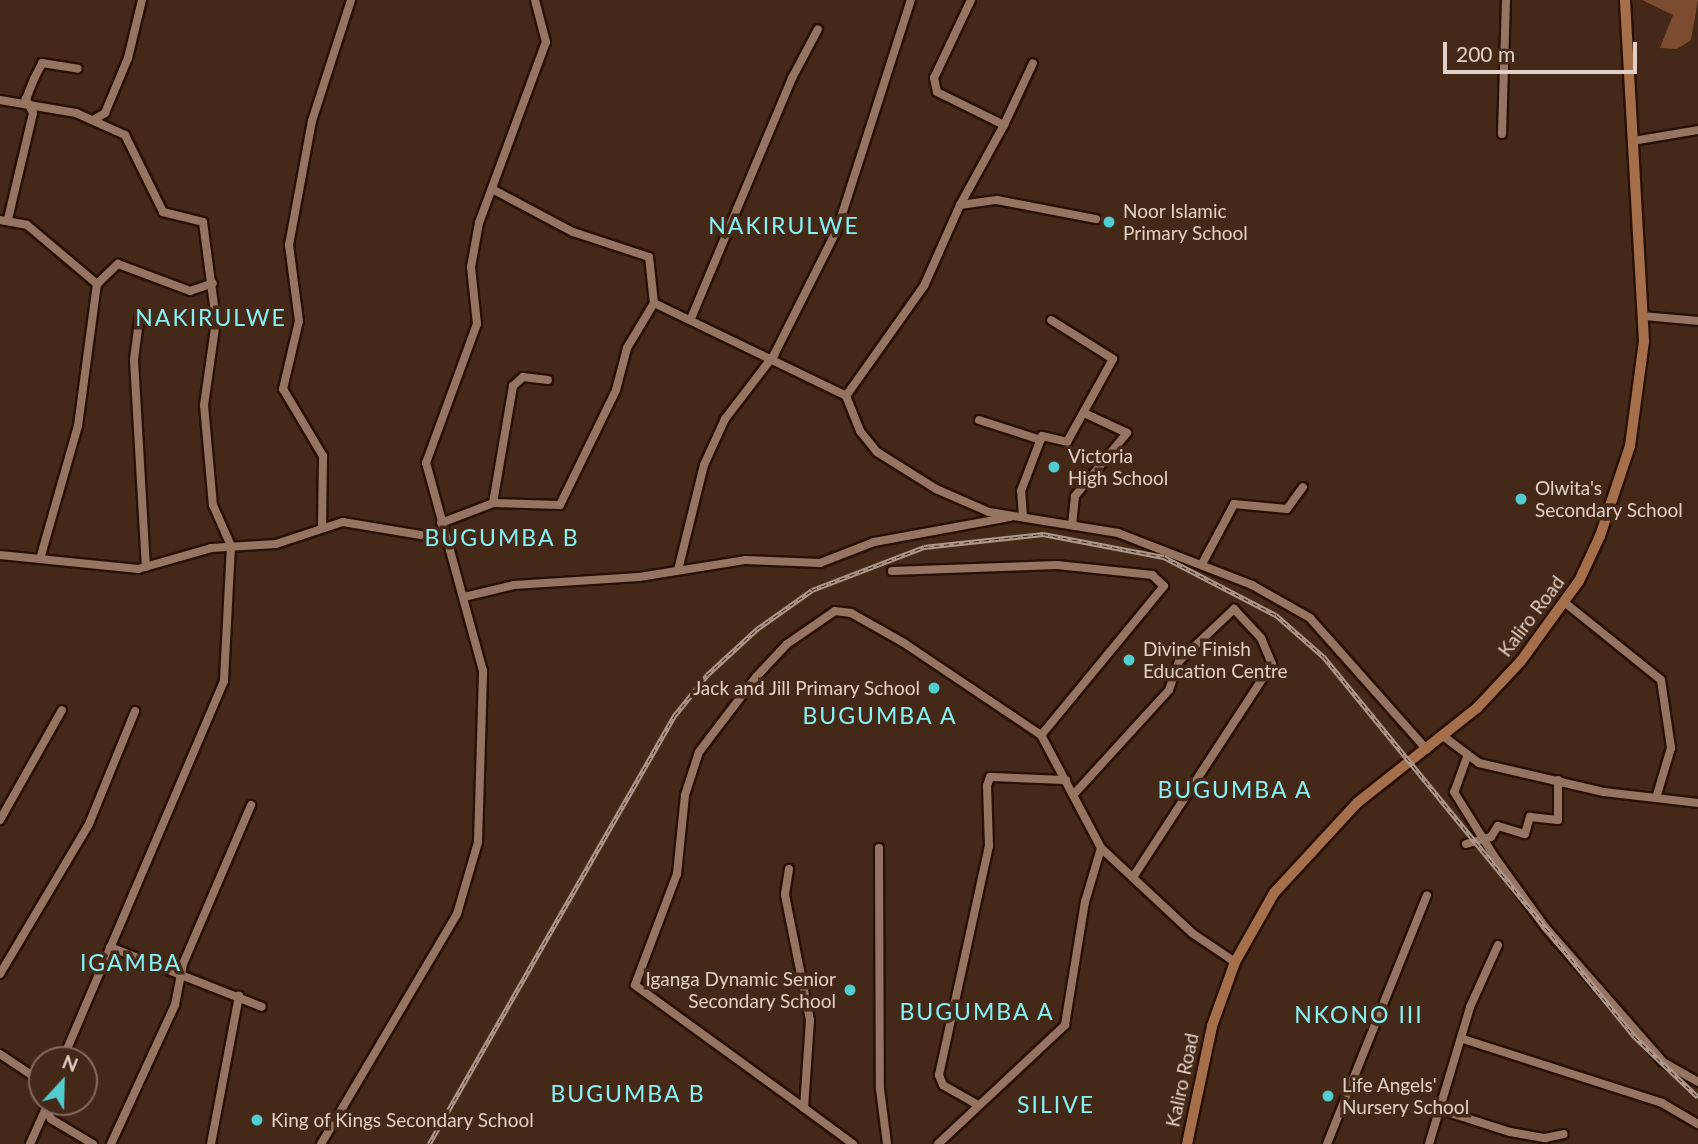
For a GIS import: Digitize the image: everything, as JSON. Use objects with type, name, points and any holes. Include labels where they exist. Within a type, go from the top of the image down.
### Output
[{"type":"main road","name":"Kaliro Road","points":[[1186,1144],[1212,1026],[1235,962],[1274,893],[1317,843],[1443,736],[1521,661],[1564,602],[1600,536],[1626,459],[1640,387],[1643,316],[1625,0]]},
{"type":"street","points":[[95,118],[105,113],[128,58],[142,0]]},
{"type":"street","points":[[322,528],[323,456],[283,388],[299,321],[289,245],[312,121],[351,0]]},
{"type":"street","points":[[321,1144],[457,914],[471,874],[484,743],[483,670],[426,463],[475,334],[471,267],[492,189],[546,42],[535,0]]},
{"type":"street","points":[[678,570],[704,465],[725,419],[774,355],[837,230],[911,0]]},
{"type":"street","points":[[971,0],[934,78],[937,92],[1004,125]]},
{"type":"street","points":[[1502,134],[1506,0]]},
{"type":"street","points":[[692,316],[818,29]]},
{"type":"street","points":[[846,396],[924,286],[960,205],[1004,125],[1033,62]]},
{"type":"street","points":[[32,106],[26,99],[42,63],[78,69]]},
{"type":"street","points":[[0,100],[95,118],[125,135],[163,212],[203,222],[213,283],[216,328],[204,405],[219,528],[230,546],[224,681],[68,1046]]},
{"type":"street","points":[[32,106],[4,220],[38,233],[97,284]]},
{"type":"street","points":[[1633,141],[1698,130]]},
{"type":"street","points":[[441,523],[493,503],[560,505],[567,498],[616,390],[627,348],[654,303],[649,257],[573,232],[492,189]]},
{"type":"street","points":[[960,205],[996,200],[1096,219]]},
{"type":"street","points":[[40,559],[78,426],[97,284],[118,264],[190,291],[213,283]]},
{"type":"street","points":[[654,303],[692,316],[774,355],[846,396],[860,432],[877,452],[961,503],[1013,516],[1118,533],[1202,564],[1310,618],[1427,750]]},
{"type":"street","points":[[140,313],[134,360],[146,567]]},
{"type":"street","points":[[1643,316],[1698,321]]},
{"type":"street","points":[[1023,517],[1021,491],[1041,440],[1048,435],[1067,442],[1113,359],[1051,320]]},
{"type":"street","points":[[493,503],[513,386],[523,377],[548,380]]},
{"type":"street","points":[[1072,525],[1075,496],[1126,433],[1084,413]]},
{"type":"street","points":[[979,420],[1041,440]]},
{"type":"street","points":[[1202,564],[1234,504],[1287,509],[1303,487]]},
{"type":"street","points":[[464,597],[514,585],[678,570],[745,560],[820,563],[858,546],[1013,516]]},
{"type":"street","points":[[0,555],[146,567],[211,548],[276,544],[322,528],[357,523],[445,539]]},
{"type":"street","points":[[211,548],[219,528]]},
{"type":"street","points":[[892,571],[1057,565],[1152,576],[1164,586],[1041,734]]},
{"type":"street","points":[[1564,602],[1661,680],[1671,748],[1656,798]]},
{"type":"street","points":[[1075,793],[1169,690],[1179,661],[1234,609],[1261,638],[1272,664],[1135,874]]},
{"type":"street","points":[[853,1144],[635,985],[682,855],[690,771],[712,730],[787,644],[843,610],[983,691],[1041,734],[1075,793],[1101,848],[1135,874],[1192,933],[1235,962]]},
{"type":"street","points":[[0,820],[62,710]]},
{"type":"street","points":[[0,974],[89,824],[135,711]]},
{"type":"street","points":[[1443,736],[1467,757],[1559,780],[1698,803]]},
{"type":"street","points":[[1467,757],[1454,792],[1545,928],[1663,1062],[1698,1082]]},
{"type":"street","points":[[978,1105],[943,1084],[939,1075],[989,846],[987,786],[990,777],[1066,780]]},
{"type":"street","points":[[1466,844],[1486,838],[1498,826],[1525,834],[1530,817],[1558,820],[1559,780]]},
{"type":"street","points":[[111,1144],[184,978],[183,964],[251,805]]},
{"type":"street","points":[[879,848],[880,1089],[887,1144]]},
{"type":"street","points":[[938,1144],[1065,1025],[1085,902],[1101,848]]},
{"type":"street","points":[[789,869],[785,895],[810,1020],[804,1108]]},
{"type":"street","points":[[1327,1144],[1427,895]]},
{"type":"street","points":[[1430,1144],[1463,1040],[1498,945]]},
{"type":"street","points":[[110,947],[261,1007]]},
{"type":"street","points":[[211,1144],[239,996]]},
{"type":"street","points":[[1463,1040],[1662,1103],[1698,1124]]},
{"type":"street","points":[[0,1054],[28,1073]]},
{"type":"street","points":[[1441,1110],[1521,1134],[1564,1134]]},
{"type":"street","points":[[30,1144],[41,1116]]},
{"type":"street","points":[[54,1116],[78,1140],[93,1144]]},
{"type":"shaded area","points":[[1642,0],[1698,0],[1691,40],[1677,49],[1660,48],[1673,15]]},
{"type":"railway","points":[[429,1144],[675,715],[707,675],[757,629],[812,590],[924,547],[1043,534],[1164,557],[1276,615],[1324,657],[1635,1037],[1698,1097]]},
{"type":"place","name":"Noor Islamic Primary School","points":[[1109,222]]},
{"type":"place","name":"Victoria High School","points":[[1054,467]]},
{"type":"place","name":"Olwita's Secondary School","points":[[1521,499]]},
{"type":"place","name":"Divine Finish Education Centre","points":[[1129,660]]},
{"type":"place","name":"Jack and Jill Primary School","points":[[934,688]]},
{"type":"place","name":"Iganga Dynamic Senior Secondary School","points":[[850,990]]},
{"type":"place","name":"Life Angels' Nursery School","points":[[1328,1096]]},
{"type":"place","name":"King of Kings Secondary School","points":[[257,1120]]},
{"type":"district","name":"NAKIRULWE","points":[[784,225]]},
{"type":"district","name":"NAKIRULWE","points":[[211,317]]},
{"type":"district","name":"BUGUMBA B","points":[[502,537]]},
{"type":"district","name":"BUGUMBA A","points":[[880,715]]},
{"type":"district","name":"BUGUMBA A","points":[[1235,789]]},
{"type":"district","name":"IGAMBA","points":[[131,962]]},
{"type":"district","name":"BUGUMBA A","points":[[977,1011]]},
{"type":"district","name":"NKONO III","points":[[1359,1014]]},
{"type":"district","name":"BUGUMBA B","points":[[628,1093]]},
{"type":"district","name":"SILIVE","points":[[1056,1104]]}]
